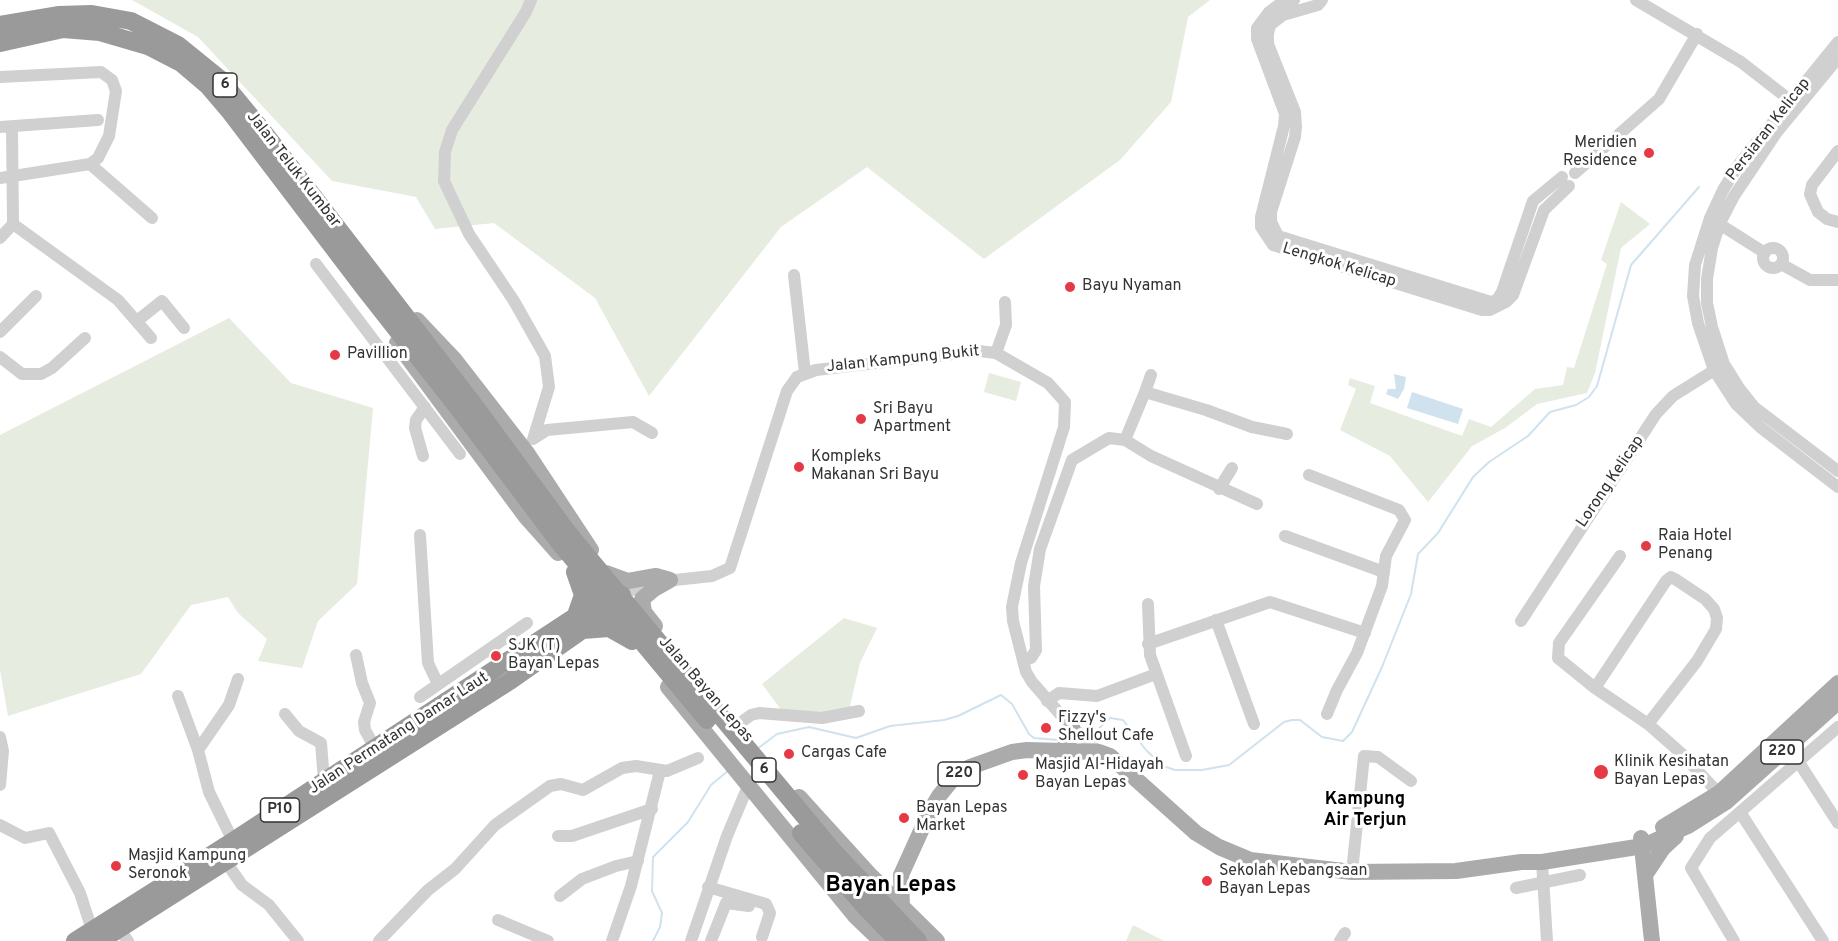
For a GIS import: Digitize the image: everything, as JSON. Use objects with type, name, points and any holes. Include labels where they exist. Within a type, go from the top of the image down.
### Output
[{"type":"highway","name":"Jalan Teluk Kumbar","points":[[0,25],[58,15],[92,14],[131,21],[178,45],[220,79],[371,284]]},
{"type":"highway","name":"Jalan Teluk Kumbar","points":[[0,43],[63,29],[100,32],[148,46],[181,63],[208,86],[371,284],[569,534],[611,600]]},
{"type":"highway","points":[[575,572],[583,595],[579,624],[609,628],[632,641]]},
{"type":"highway","name":"Jalan Permatang Damar Laut","points":[[75,941],[96,935],[124,935],[226,862],[501,688],[611,600]]},
{"type":"highway","name":"Jalan Bayan Lepas","points":[[611,600],[822,857],[898,941]]},
{"type":"highway","name":"Jalan Bayan Lepas","points":[[611,600],[834,853],[918,941]]},
{"type":"highway","name":"Jalan Permatang Damar Laut","points":[[96,935],[233,841],[375,748],[484,678],[579,624]]},
{"type":"main road","name":"Jalan Teluk Kumbar","points":[[371,284],[412,377],[575,572],[611,600]]},
{"type":"main road","name":"Jalan Teluk Kumbar","points":[[371,284],[454,359],[527,453],[606,573],[611,600]]},
{"type":"main road","points":[[540,532],[551,536],[562,530],[566,518],[562,506]]},
{"type":"main road","points":[[606,573],[628,580],[656,576],[670,580]]},
{"type":"main road","points":[[670,580],[645,595],[641,604],[644,612],[684,660],[697,681]]},
{"type":"main road","name":"Jalan Bayan Lepas","points":[[611,600],[632,641],[855,916],[881,941]]},
{"type":"main road","name":"Jalan Bayan Lepas","points":[[611,600],[697,681],[869,874],[937,941]]},
{"type":"main road","name":"220","points":[[902,908],[901,875],[930,811],[945,788],[960,773],[1012,752],[1099,752],[1122,764],[1187,826],[1219,847],[1250,860],[1352,872],[1456,871],[1521,862],[1542,862],[1642,841],[1688,826],[1718,792],[1838,683]]},
{"type":"main road","name":"220","points":[[1521,862],[1541,852],[1642,841],[1718,792],[1838,702]]},
{"type":"main road","points":[[1062,751],[1070,740],[1069,724]]},
{"type":"main road","points":[[778,822],[798,815],[803,802]]},
{"type":"main road","points":[[790,837],[796,823],[816,816]]},
{"type":"main road","points":[[1645,875],[1664,848],[1688,826]]},
{"type":"main road","points":[[1642,841],[1652,941]]},
{"type":"main road","points":[[869,874],[888,878],[901,875]]},
{"type":"street","points":[[527,453],[549,387],[545,356],[514,301],[469,234],[444,181],[446,152],[452,130],[526,12],[531,0]]},
{"type":"street","name":"Lengkok Kelicap","points":[[1294,0],[1280,4],[1269,12],[1257,28],[1257,39],[1285,114],[1261,217],[1261,227],[1273,245],[1482,310],[1490,310],[1506,302],[1513,294],[1544,210],[1565,181]]},
{"type":"street","name":"Lengkok Kelicap","points":[[1323,0],[1318,5],[1283,15],[1270,25],[1268,34],[1268,44],[1295,112],[1296,127],[1295,138],[1271,212],[1271,222],[1278,236],[1491,302],[1497,300],[1502,292],[1533,201],[1565,181]]},
{"type":"street","points":[[1636,0],[1741,62],[1794,104]]},
{"type":"street","points":[[1565,181],[1576,181],[1575,173],[1659,99],[1697,34]]},
{"type":"street","name":"Persiaran Kelicap","points":[[1794,104],[1838,42]]},
{"type":"street","name":"Persiaran Kelicap","points":[[1838,58],[1739,164],[1713,226],[1707,279],[1707,303],[1720,367],[1736,404],[1760,427],[1838,487]]},
{"type":"street","points":[[0,77],[101,72],[112,80],[116,91],[109,136],[98,158],[90,165],[6,177]]},
{"type":"street","points":[[98,120],[6,127],[6,177],[13,224],[118,300],[151,338]]},
{"type":"street","points":[[1838,151],[1812,185],[1810,194],[1818,212],[1827,219],[1838,222]]},
{"type":"street","points":[[90,165],[152,218]]},
{"type":"street","points":[[0,238],[13,224]]},
{"type":"street","points":[[1713,226],[1765,253],[1764,262],[1768,266],[1776,267],[1781,264],[1810,280],[1838,280]]},
{"type":"street","points":[[316,264],[412,377],[425,406],[460,454]]},
{"type":"street","points":[[794,275],[806,373]]},
{"type":"street","points":[[0,332],[36,296]]},
{"type":"street","points":[[137,321],[162,301],[184,328]]},
{"type":"street","points":[[996,353],[1006,325],[1005,302]]},
{"type":"street","points":[[0,357],[22,374],[32,376],[41,374],[52,368],[85,338]]},
{"type":"street","name":"Jalan Kampung Bukit","points":[[611,600],[647,583],[718,575],[734,562],[787,391],[797,377],[806,373],[978,351],[996,353],[1048,383],[1060,394],[1066,409],[1064,427],[1015,590],[1013,621],[1023,662],[1032,682],[1069,724],[1099,752]]},
{"type":"street","name":"Persiaran Kelicap","points":[[1720,367],[1754,406],[1838,471]]},
{"type":"street","name":"Lorong Kelicap","points":[[1521,621],[1656,414],[1673,396],[1720,367]]},
{"type":"street","points":[[1125,440],[1151,375]]},
{"type":"street","points":[[1145,392],[1206,410],[1252,428],[1287,434]]},
{"type":"street","points":[[423,456],[415,428],[416,420],[425,406]]},
{"type":"street","points":[[534,436],[547,430],[633,422],[652,433]]},
{"type":"street","points":[[1023,662],[1031,658],[1036,650],[1034,586],[1040,549],[1072,460],[1109,438],[1125,440],[1151,456],[1219,489],[1257,504]]},
{"type":"street","points":[[1219,489],[1232,468]]},
{"type":"street","points":[[1308,475],[1399,510],[1405,520],[1386,555],[1382,586],[1365,633],[1327,714]]},
{"type":"street","points":[[420,535],[428,663],[438,684]]},
{"type":"street","points":[[1285,536],[1384,572]]},
{"type":"street","points":[[1620,556],[1557,650],[1563,663],[1648,724],[1718,792]]},
{"type":"street","points":[[1595,687],[1666,581],[1675,579],[1705,599],[1714,609],[1717,618],[1716,629],[1697,661],[1648,724]]},
{"type":"street","points":[[1148,644],[1252,608],[1275,603],[1365,633]]},
{"type":"street","points":[[1148,604],[1148,644],[1156,674],[1186,756]]},
{"type":"street","points":[[1216,620],[1254,724]]},
{"type":"street","name":"Jalan Permatang Damar Laut","points":[[420,697],[527,623]]},
{"type":"street","points":[[356,655],[362,683],[370,703],[363,722],[375,748]]},
{"type":"street","points":[[473,660],[484,678]]},
{"type":"street","points":[[1047,700],[1059,693],[1097,696],[1156,674]]},
{"type":"street","points":[[198,750],[229,705],[238,679]]},
{"type":"street","points":[[1069,724],[1065,705],[1076,694]]},
{"type":"street","points":[[177,696],[198,750],[208,792],[233,841]]},
{"type":"street","points":[[736,726],[759,712],[822,718],[859,711]]},
{"type":"street","points":[[285,714],[299,731],[321,743],[324,781]]},
{"type":"street","points":[[1734,941],[1691,872],[1691,868],[1710,838],[1838,727]]},
{"type":"street","points":[[0,737],[3,751],[0,785]]},
{"type":"street","points":[[1352,872],[1364,756],[1378,757],[1412,781]]},
{"type":"street","points":[[379,941],[428,890],[455,869],[495,825],[519,805],[550,786],[561,783],[583,790],[615,770],[628,766],[660,771],[673,770],[698,758]]},
{"type":"street","points":[[1798,761],[1838,823]]},
{"type":"street","points":[[612,941],[638,861],[660,771]]},
{"type":"street","points":[[691,941],[708,887],[748,786]]},
{"type":"street","points":[[740,810],[761,801]]},
{"type":"street","points":[[558,836],[572,836],[652,809]]},
{"type":"street","points":[[1740,812],[1823,941]]},
{"type":"street","points":[[0,825],[25,838],[49,833],[80,893],[96,935]]},
{"type":"street","points":[[560,896],[582,879],[616,866],[638,861]]},
{"type":"street","points":[[226,862],[242,885],[269,905],[298,941]]},
{"type":"street","points":[[1542,862],[1547,941]]},
{"type":"street","points":[[1516,888],[1580,875]]},
{"type":"street","points":[[708,887],[766,904],[770,913],[762,937]]},
{"type":"street","points":[[711,941],[726,903],[751,906],[758,901]]},
{"type":"street","points":[[498,920],[548,941]]},
{"type":"shaded area","points":[[132,0],[1210,0],[1188,17],[1171,102],[1120,160],[984,259],[867,167],[781,227],[649,396],[595,298],[494,223],[435,229],[416,197],[332,181],[198,37]]},
{"type":"shaded area","points":[[1621,202],[1650,224],[1621,248],[1595,373],[1587,393],[1537,404],[1505,428],[1472,446],[1428,502],[1390,456],[1340,430],[1356,389],[1348,385],[1350,378],[1375,386],[1370,403],[1462,436],[1469,419],[1491,427],[1535,389],[1563,385],[1567,367],[1574,368],[1607,264],[1601,260]]},
{"type":"shaded area","points":[[229,318],[291,383],[373,408],[357,584],[318,621],[302,668],[258,661],[267,639],[238,613],[228,597],[191,605],[141,674],[8,716],[0,670],[0,435]]},
{"type":"shaded area","points":[[989,373],[1021,382],[1016,401],[984,392]]},
{"type":"shaded area","points":[[844,618],[877,628],[860,663],[849,710],[837,713],[782,711],[762,684]]},
{"type":"shaded area","points":[[1133,925],[1164,941],[1126,941]]},
{"type":"water","points":[[1394,374],[1406,377],[1404,389],[1398,399],[1386,394],[1388,389],[1396,389]]},
{"type":"water","points":[[1412,392],[1463,409],[1458,424],[1407,408]]},
{"type":"waterway","points":[[1094,733],[1110,718],[1123,720],[1146,750],[1163,766],[1175,770],[1202,770],[1229,765],[1284,722],[1292,720],[1300,720],[1322,737],[1343,741],[1352,732],[1382,667],[1411,594],[1418,554],[1438,533],[1473,477],[1489,462],[1528,436],[1550,412],[1576,405],[1589,397],[1597,386],[1631,265],[1699,187]]},
{"type":"waterway","points":[[757,749],[777,734],[809,727],[856,738],[890,726],[944,720],[958,716],[1001,695],[1012,704],[1029,734],[1034,738],[1059,740]]},
{"type":"waterway","points":[[653,941],[660,927],[662,913],[652,891],[653,857],[688,822],[711,785],[729,770]]},
{"type":"place","name":"Meridien Residence","points":[[1649,153]]},
{"type":"place","name":"Bayu Nyaman","points":[[1070,287]]},
{"type":"place","name":"Pavillion","points":[[335,355]]},
{"type":"place","name":"Sri Bayu Apartment","points":[[861,419]]},
{"type":"place","name":"Kompleks Makanan Sri Bayu","points":[[799,467]]},
{"type":"place","name":"Raia Hotel Penang","points":[[1646,546]]},
{"type":"place","name":"SJK (T) Bayan Lepas","points":[[496,656]]},
{"type":"place","name":"Fizzy's Shellout Cafe","points":[[1046,728]]},
{"type":"place","name":"Cargas Cafe","points":[[789,754]]},
{"type":"place","name":"Klinik Kesihatan Bayan Lepas","points":[[1601,772]]},
{"type":"place","name":"Masjid Al-Hidayah Bayan Lepas","points":[[1023,775]]},
{"type":"place","name":"Bayan Lepas Market","points":[[904,818]]},
{"type":"place","name":"Masjid Kampung Seronok","points":[[116,866]]},
{"type":"place","name":"Sekolah Kebangsaan Bayan Lepas","points":[[1207,881]]},
{"type":"district","name":"Kampung Air Terjun","points":[[1365,810]]},
{"type":"district","name":"Bayan Lepas","points":[[891,887]]}]
